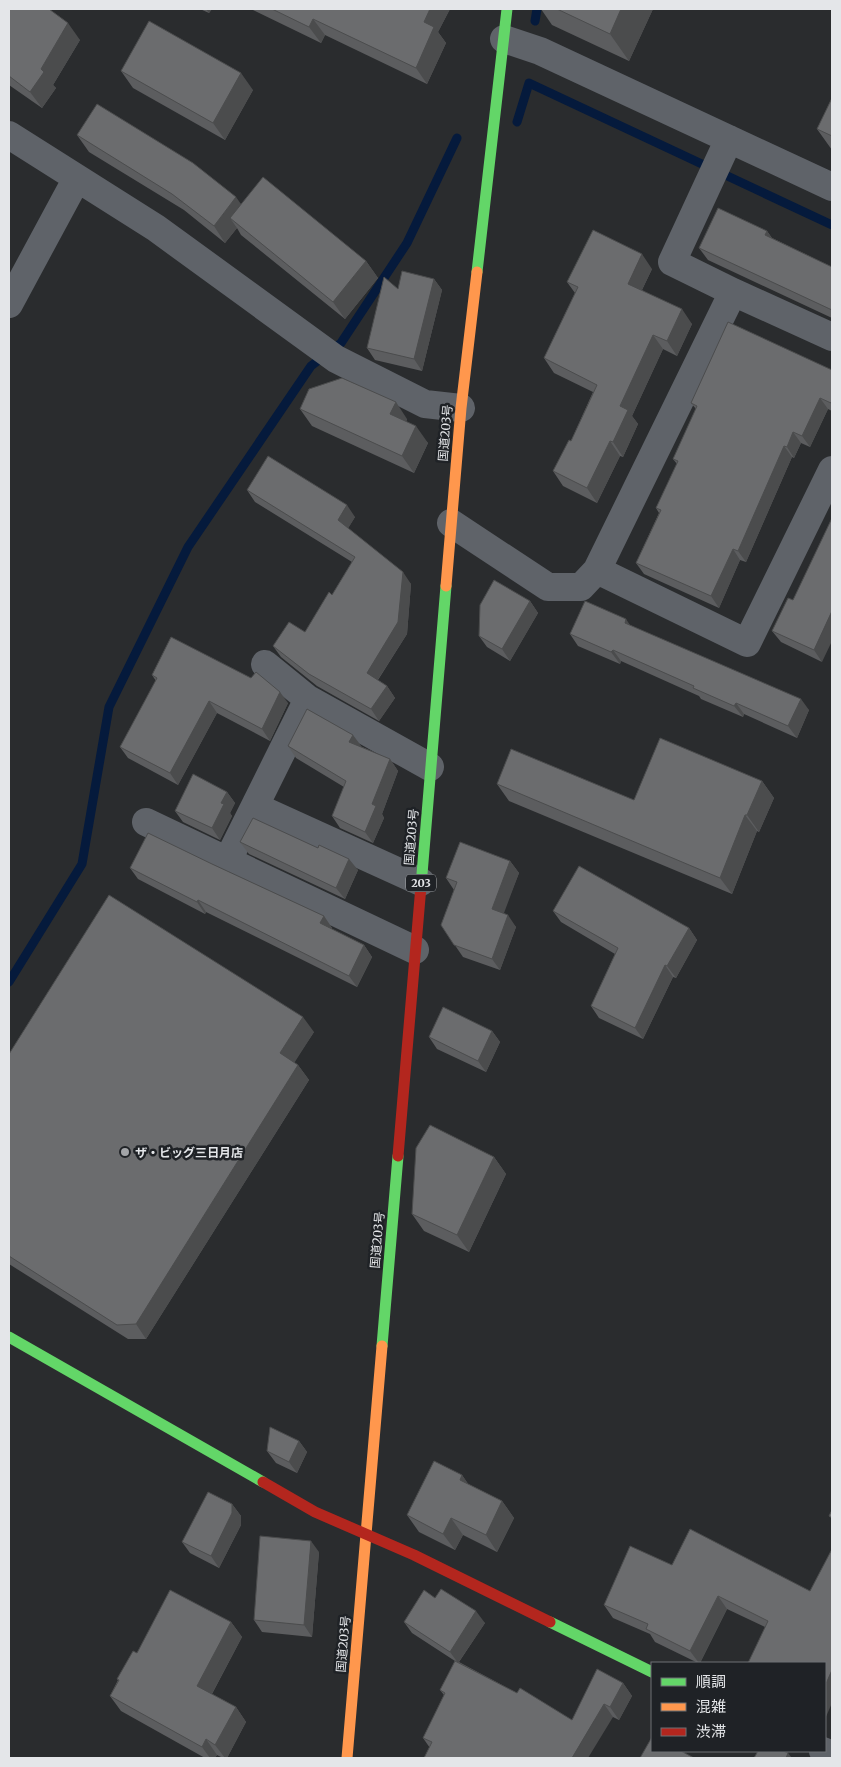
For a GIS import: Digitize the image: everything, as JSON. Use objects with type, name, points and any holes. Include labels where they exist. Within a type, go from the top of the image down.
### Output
[{"type":"main road","name":"国道203号","points":[[347,1758],[461,408],[506,9]]},
{"type":"main road","points":[[9,1337],[315,1512],[414,1555],[651,1672]]},
{"type":"street","points":[[504,39],[540,51],[832,186]]},
{"type":"street","points":[[9,134],[156,228],[327,353],[425,404],[461,408]]},
{"type":"street","points":[[729,139],[672,262],[832,337]]},
{"type":"street","points":[[9,304],[76,178]]},
{"type":"street","points":[[451,523],[548,587],[581,587],[597,570],[733,292]]},
{"type":"street","points":[[597,570],[747,643],[832,470]]},
{"type":"street","points":[[265,664],[308,698],[430,767]]},
{"type":"street","points":[[227,862],[308,698]]},
{"type":"street","points":[[256,806],[421,882]]},
{"type":"street","points":[[146,822],[415,950]]},
{"type":"building","points":[[9,9],[49,9],[68,23],[41,69],[44,72],[30,92],[9,76]]},
{"type":"building","points":[[272,9],[430,9],[424,22],[434,27],[416,68],[313,19],[309,27]]},
{"type":"building","points":[[557,9],[621,9],[610,34]]},
{"type":"building","points":[[149,21],[241,73],[213,123],[121,71]]},
{"type":"building","points":[[832,98],[832,136],[817,129]]},
{"type":"building","points":[[97,104],[193,163],[236,197],[214,226],[172,194],[77,135]]},
{"type":"building","points":[[263,177],[366,261],[333,302],[230,218]]},
{"type":"building","points":[[718,208],[767,231],[765,235],[832,267],[832,310],[699,248]]},
{"type":"building","points":[[593,230],[642,254],[628,284],[682,309],[667,341],[653,335],[620,406],[628,410],[613,442],[610,441],[587,488],[553,471],[569,440],[571,441],[597,385],[544,358],[578,287],[567,282]]},
{"type":"building","points":[[402,271],[434,279],[414,359],[367,348],[384,277],[398,289]]},
{"type":"building","points":[[728,322],[832,370],[832,400],[831,403],[820,398],[802,436],[793,432],[787,447],[784,446],[738,551],[733,549],[711,596],[636,563],[661,510],[656,508],[678,461],[673,459],[697,406],[691,403]]},
{"type":"building","points":[[342,378],[396,402],[390,414],[416,426],[402,456],[300,409],[309,389]]},
{"type":"building","points":[[268,456],[347,505],[338,520],[403,572],[398,622],[367,673],[387,686],[371,709],[309,674],[273,646],[289,622],[305,632],[329,592],[332,595],[355,557],[247,490]]},
{"type":"building","points":[[832,518],[832,611],[814,650],[772,631],[788,598],[793,600]]},
{"type":"building","points":[[494,580],[530,601],[502,649],[479,636],[480,605]]},
{"type":"building","points":[[585,601],[626,619],[625,623],[801,699],[788,726],[736,703],[734,706],[613,650],[611,652],[570,634]]},
{"type":"building","points":[[171,637],[251,678],[256,672],[280,692],[262,729],[209,701],[170,773],[120,747],[157,678],[152,675]]},
{"type":"building","points":[[307,709],[353,735],[349,742],[390,759],[372,804],[376,806],[365,832],[332,816],[346,781],[288,746]]},
{"type":"building","points":[[660,738],[762,781],[747,815],[745,815],[720,878],[497,784],[511,749],[634,800]]},
{"type":"building","points":[[193,774],[227,792],[221,803],[224,804],[212,828],[175,811]]},
{"type":"building","points":[[253,818],[318,848],[319,845],[349,859],[336,888],[240,842]]},
{"type":"building","points":[[148,833],[324,916],[320,923],[364,945],[349,976],[130,868]]},
{"type":"building","points":[[460,842],[510,861],[492,909],[508,915],[492,959],[454,945],[441,925],[457,882],[446,878]]},
{"type":"building","points":[[579,866],[689,928],[667,966],[665,965],[635,1028],[591,1006],[618,948],[553,911]]},
{"type":"building","points":[[109,895],[303,1017],[280,1053],[298,1065],[136,1324],[117,1325],[9,1256],[9,1054]]},
{"type":"building","points":[[443,1007],[492,1031],[478,1061],[429,1037]]},
{"type":"building","points":[[430,1125],[494,1157],[457,1235],[412,1214],[416,1148]]},
{"type":"building","points":[[270,1427],[299,1441],[289,1462],[267,1451]]},
{"type":"building","points":[[434,1461],[462,1475],[460,1480],[502,1501],[486,1535],[451,1518],[443,1534],[407,1515]]},
{"type":"building","points":[[208,1492],[232,1504],[232,1513],[211,1556],[182,1542]]},
{"type":"building","points":[[690,1529],[810,1591],[832,1549],[832,1670],[826,1684],[826,1662],[748,1662],[768,1621],[718,1596],[690,1651],[646,1629],[648,1624],[604,1605],[630,1546],[672,1565]]},
{"type":"building","points":[[260,1536],[311,1541],[304,1625],[254,1620]]},
{"type":"building","points":[[441,1589],[476,1611],[450,1652],[404,1622],[424,1590],[435,1598]]},
{"type":"building","points":[[170,1590],[231,1622],[197,1686],[236,1707],[215,1745],[206,1739],[202,1747],[110,1696],[119,1680],[117,1679],[133,1651],[137,1653]]},
{"type":"building","points":[[455,1661],[517,1693],[520,1688],[572,1720],[597,1669],[623,1683],[610,1707],[604,1704],[572,1758],[424,1758],[432,1742],[423,1738],[445,1693],[440,1690]]},
{"type":"building","points":[[651,1739],[651,1752],[683,1752],[694,1758],[640,1758]]},
{"type":"building","points":[[757,1752],[788,1753],[786,1758],[754,1758]]},
{"type":"waterway","points":[[535,21],[537,9]]},
{"type":"waterway","points":[[517,122],[529,83],[832,225]]},
{"type":"waterway","points":[[9,982],[82,864],[109,707],[188,547],[311,366],[341,343],[407,243],[457,138]]},
{"type":"traffic: fast","points":[[477,272],[507,9]]},
{"type":"traffic: fast","points":[[421,886],[446,586]]},
{"type":"traffic: fast","points":[[382,1346],[398,1156]]},
{"type":"traffic: fast","points":[[9,1337],[263,1482]]},
{"type":"traffic: fast","points":[[550,1622],[651,1672]]},
{"type":"traffic: slow","points":[[446,586],[461,408],[477,272]]},
{"type":"traffic: slow","points":[[347,1758],[382,1346]]},
{"type":"traffic: jam","points":[[398,1156],[421,886]]},
{"type":"traffic: jam","points":[[263,1482],[315,1512],[414,1555],[550,1622]]},
{"type":"place","name":"ザ・ビッグ三日月店","points":[[125,1152]]}]
